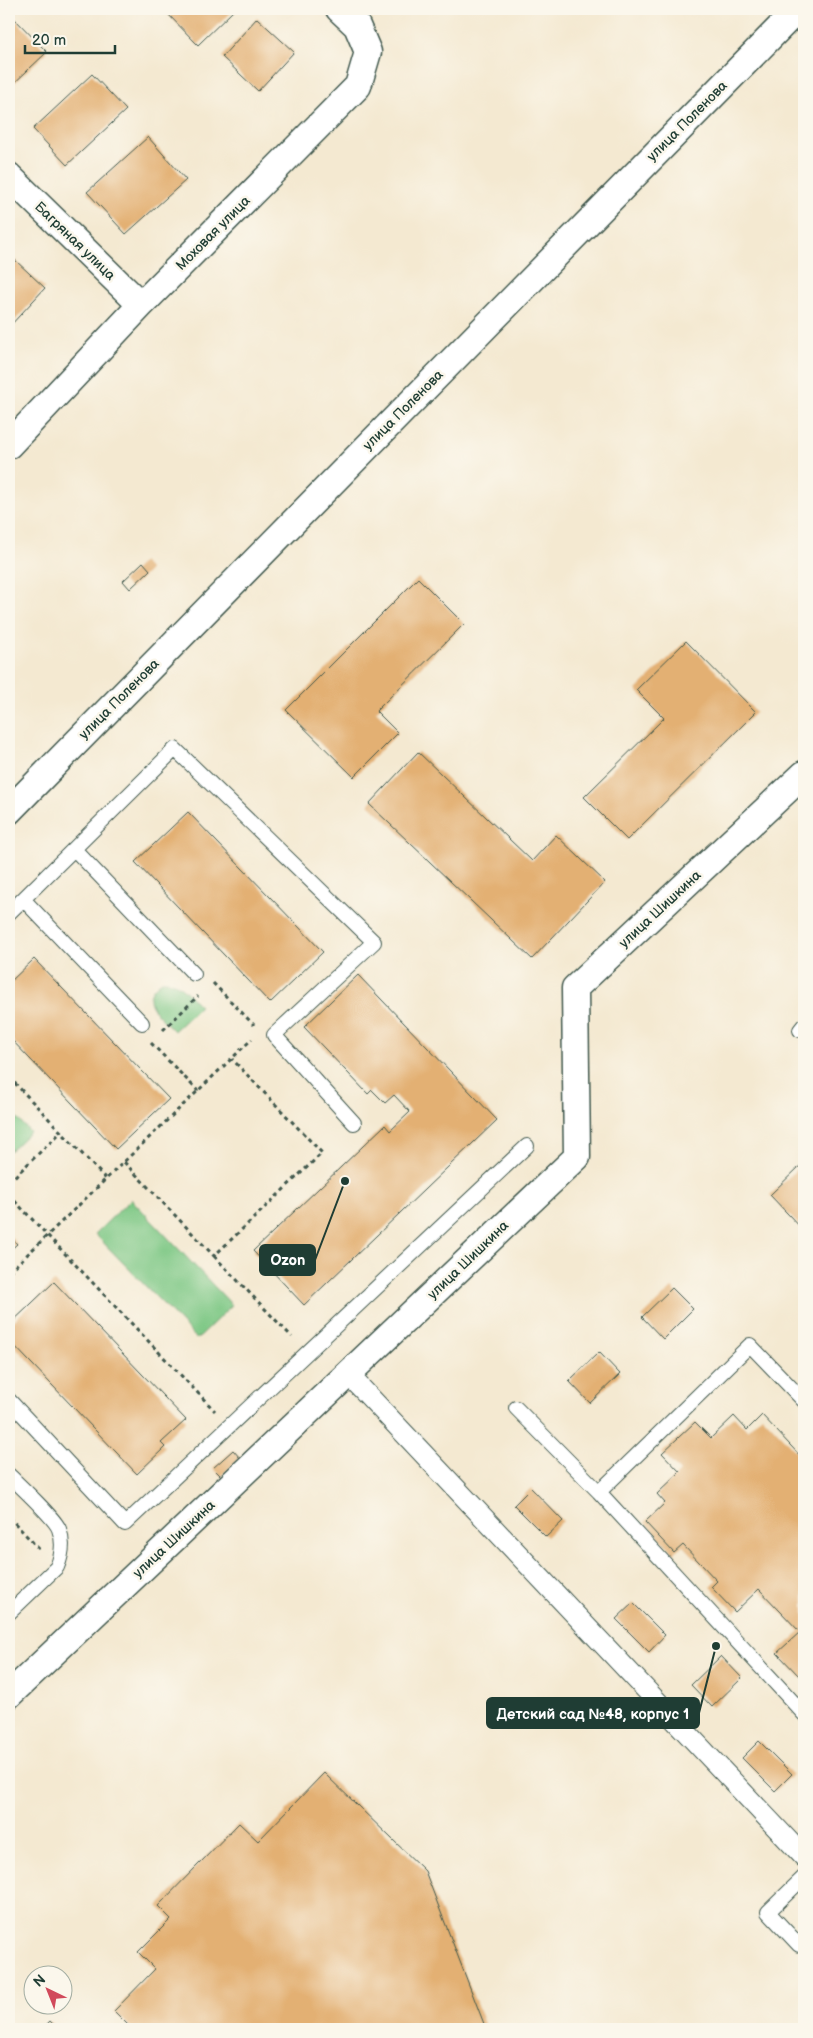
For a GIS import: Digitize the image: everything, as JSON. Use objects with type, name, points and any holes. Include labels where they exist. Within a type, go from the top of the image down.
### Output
[{"type":"street","name":"Моховая улица","points":[[9,445],[141,305],[358,86],[368,52],[357,26],[339,9]]},
{"type":"street","name":"улица Поленова","points":[[9,811],[798,9]]},
{"type":"street","name":"Багряная улица","points":[[9,176],[141,305]]},
{"type":"street","name":"улица Шишкина","points":[[9,1695],[577,1157],[575,988],[804,774]]},
{"type":"street","points":[[348,1374],[804,1857]]},
{"type":"lane","points":[[9,913],[175,749],[374,942],[274,1035],[354,1123]]},
{"type":"lane","points":[[74,849],[194,974]]},
{"type":"lane","points":[[23,899],[142,1023]]},
{"type":"lane","points":[[9,1400],[125,1524],[527,1146]]},
{"type":"lane","points":[[600,1492],[750,1345],[804,1402]]},
{"type":"lane","points":[[516,1408],[600,1492],[804,1714]]},
{"type":"lane","points":[[9,1474],[58,1526],[62,1545],[61,1557],[57,1567],[9,1613]]},
{"type":"lane","points":[[802,1945],[768,1912],[804,1877]]},
{"type":"path","points":[[207,988],[219,977]]},
{"type":"path","points":[[213,982],[260,1032]]},
{"type":"path","points":[[162,1031],[201,994]]},
{"type":"path","points":[[144,1049],[155,1037]]},
{"type":"path","points":[[9,1272],[253,1039]]},
{"type":"path","points":[[151,1042],[198,1091]]},
{"type":"path","points":[[214,1256],[322,1153],[232,1059]]},
{"type":"path","points":[[9,1077],[106,1179]]},
{"type":"path","points":[[9,1182],[61,1132]]},
{"type":"path","points":[[124,1162],[307,1353]]},
{"type":"path","points":[[9,1195],[230,1426]]},
{"type":"path","points":[[9,1517],[57,1567]]},
{"type":"green space","points":[[162,981],[168,981],[179,986],[200,1006],[174,1031],[157,1013],[150,1001],[154,988]]},
{"type":"green space","points":[[9,1110],[30,1132],[9,1152]]},
{"type":"green space","points":[[131,1199],[232,1305],[197,1339],[95,1234]]},
{"type":"building","points":[[163,9],[235,9],[198,45]]},
{"type":"building","points":[[11,15],[47,52],[9,88],[9,17]]},
{"type":"building","points":[[257,18],[294,52],[258,91],[222,57]]},
{"type":"building","points":[[92,74],[126,110],[67,165],[33,129]]},
{"type":"building","points":[[148,137],[186,180],[126,234],[87,192]]},
{"type":"building","points":[[15,260],[45,288],[9,327],[9,266]]},
{"type":"building","points":[[143,562],[150,570],[130,589],[123,581]]},
{"type":"building","points":[[418,578],[464,624],[376,711],[398,733],[354,777],[286,710]]},
{"type":"building","points":[[686,641],[756,712],[627,840],[584,797],[664,718],[636,690]]},
{"type":"building","points":[[418,752],[532,861],[556,835],[605,882],[532,959],[369,804]]},
{"type":"building","points":[[188,812],[323,952],[270,1003],[135,862]]},
{"type":"building","points":[[34,959],[169,1099],[116,1149],[9,1037],[9,983]]},
{"type":"building","points":[[358,975],[497,1120],[304,1305],[253,1251],[385,1125],[390,1131],[410,1112],[394,1095],[385,1103],[372,1090],[368,1094],[304,1027]]},
{"type":"building","points":[[804,1162],[804,1231],[770,1195]]},
{"type":"building","points":[[9,1235],[17,1244],[9,1251]]},
{"type":"building","points":[[54,1282],[186,1420],[161,1443],[165,1447],[137,1474],[9,1340],[9,1325]]},
{"type":"building","points":[[672,1288],[693,1309],[663,1339],[642,1317]]},
{"type":"building","points":[[599,1352],[620,1374],[590,1403],[569,1381]]},
{"type":"building","points":[[762,1415],[804,1460],[804,1677],[801,1678],[777,1653],[800,1632],[759,1589],[735,1612],[711,1587],[717,1581],[683,1545],[674,1553],[645,1522],[665,1503],[657,1494],[680,1472],[662,1453],[695,1422],[711,1438],[734,1416],[747,1430]]},
{"type":"building","points":[[233,1450],[240,1458],[221,1476],[213,1468]]},
{"type":"building","points":[[531,1488],[563,1521],[546,1537],[514,1505]]},
{"type":"building","points":[[633,1603],[665,1635],[649,1652],[616,1619]]},
{"type":"building","points":[[721,1656],[742,1678],[712,1707],[691,1685]]},
{"type":"building","points":[[759,1741],[792,1774],[775,1791],[742,1758]]},
{"type":"building","points":[[324,1773],[425,1871],[486,2029],[132,2029],[114,2011],[155,1969],[138,1952],[171,1919],[158,1906],[239,1823],[258,1841]]},
{"type":"building","points":[[50,2021],[58,2029],[42,2029]]},
{"type":"place","name":"Ozon","points":[[345,1181]]},
{"type":"place","name":"Детский сад №48, корпус 1","points":[[716,1646]]}]
